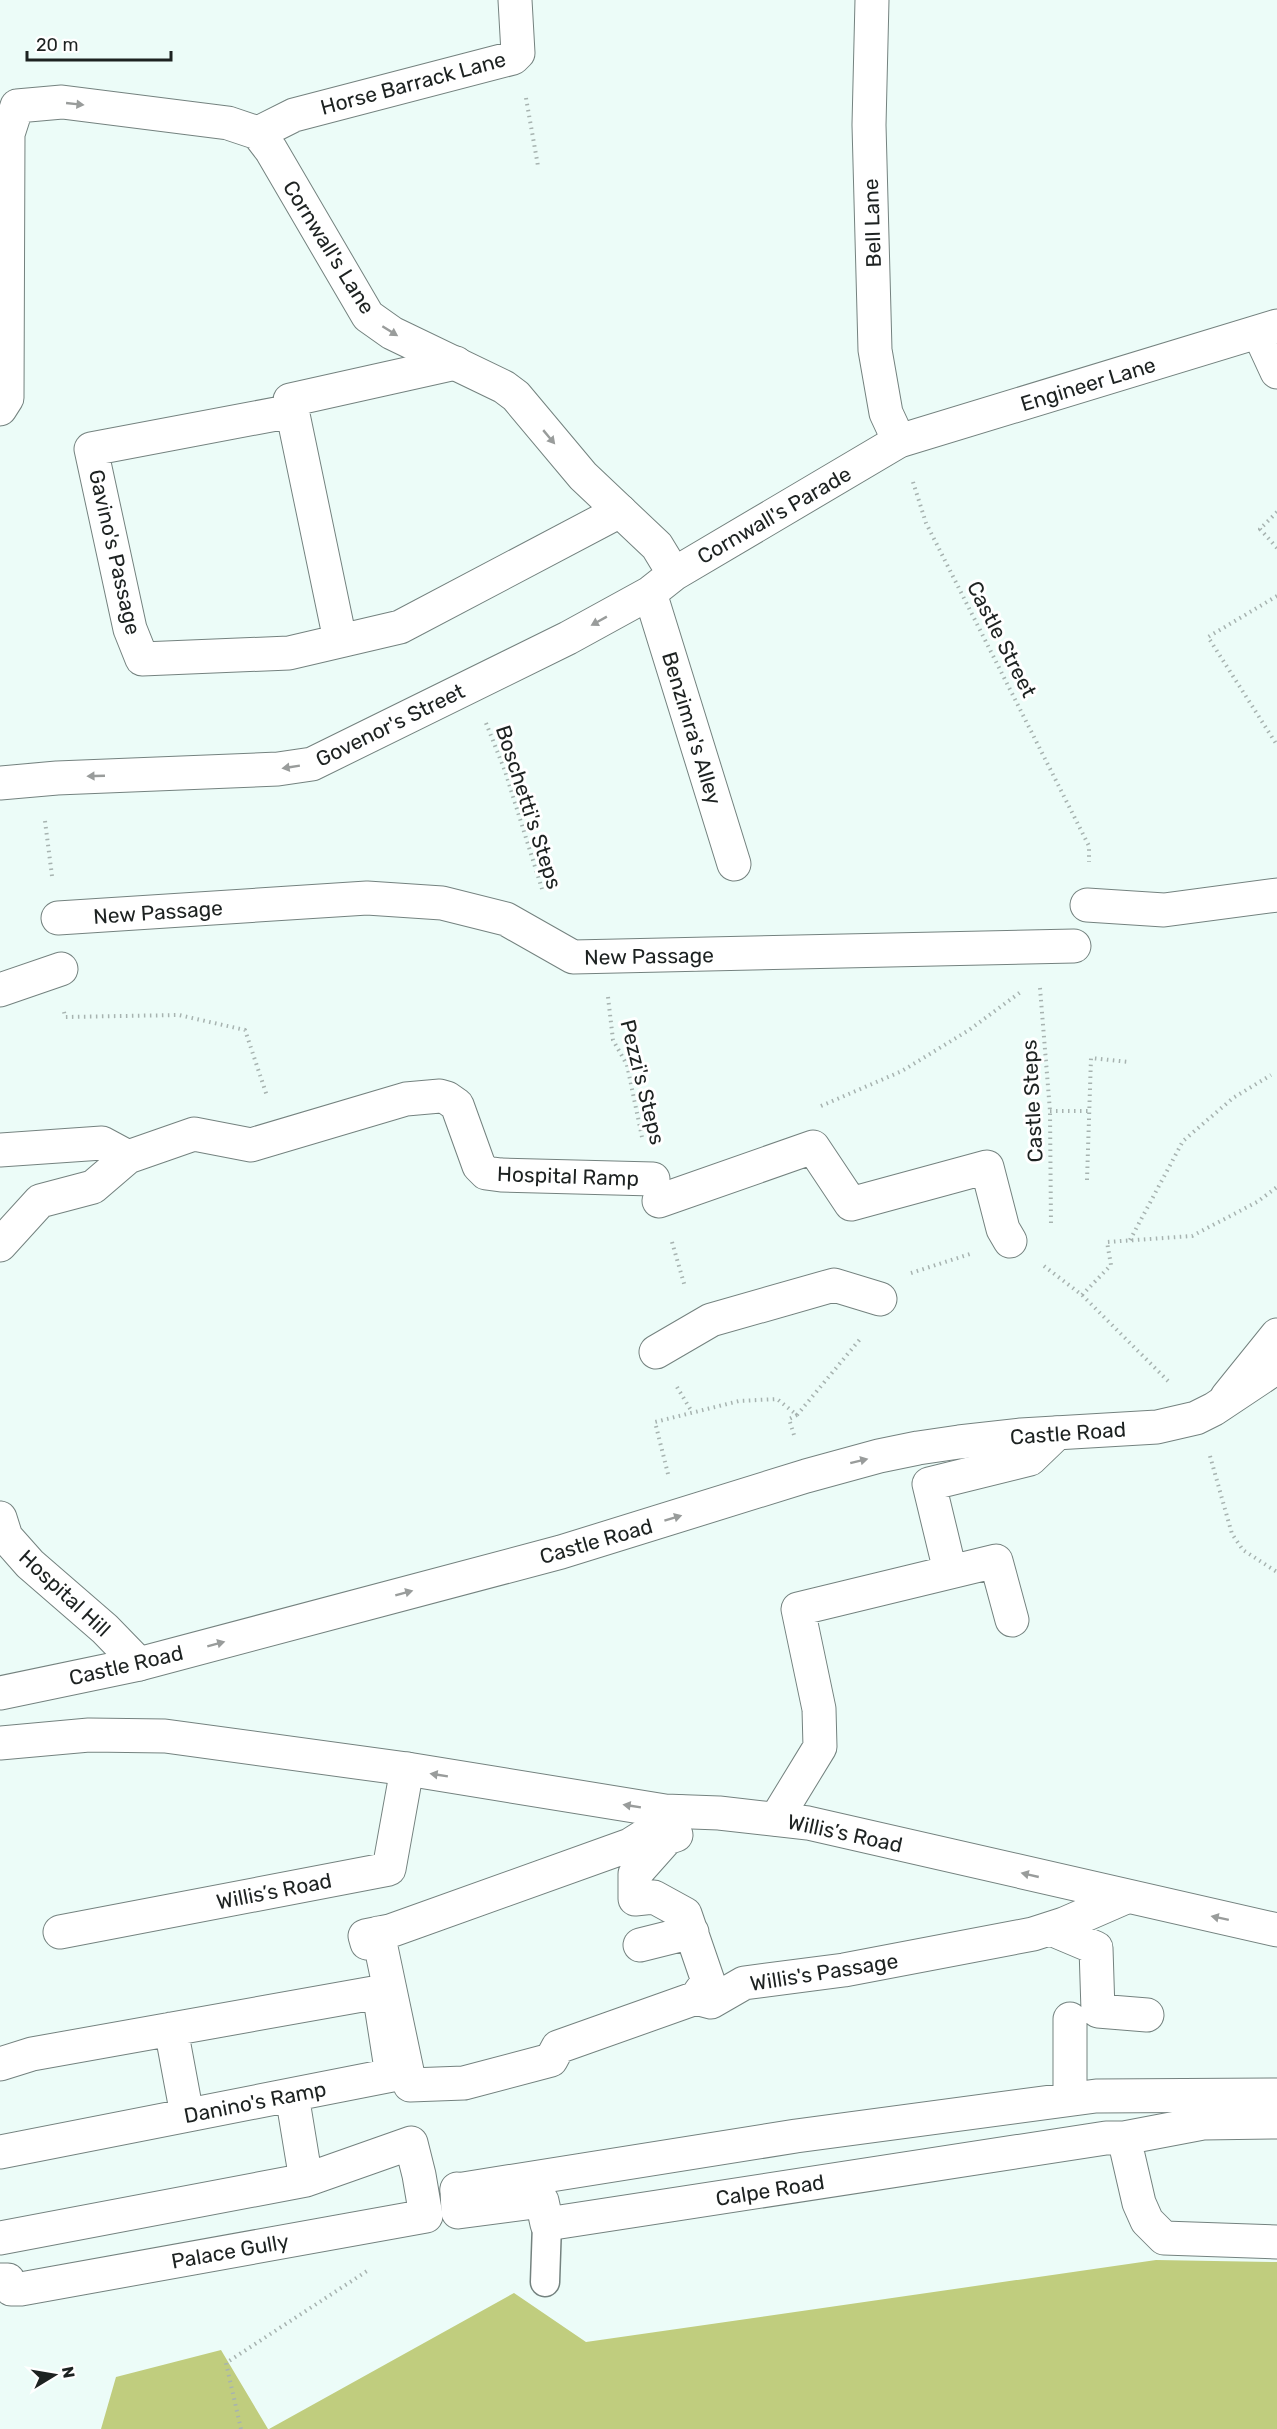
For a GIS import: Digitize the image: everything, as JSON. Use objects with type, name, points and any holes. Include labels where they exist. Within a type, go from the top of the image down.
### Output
[{"type":"street","name":"Horse Barrack Lane","points":[[258,133],[294,115],[511,60],[518,53],[515,0]]},
{"type":"street","name":"Bell Lane","points":[[872,0],[869,125],[875,350],[886,413],[899,441]]},
{"type":"street","points":[[0,409],[7,398],[8,97],[137,110],[228,123],[258,133]]},
{"type":"street","name":"Cornwall's Lane","points":[[258,133],[271,150],[368,316],[392,333],[504,387],[516,396],[583,476],[657,546],[662,583]]},
{"type":"street","name":"Engineer Lane","points":[[899,441],[1268,329]]},
{"type":"street","points":[[1268,329],[1277,372]]},
{"type":"street","points":[[340,640],[290,400],[456,363]]},
{"type":"street","name":"Gavino's Passage","points":[[292,411],[91,449],[130,629],[142,659],[289,653],[400,627],[620,511]]},
{"type":"street","name":"Cornwall's Parade","points":[[662,583],[899,441]]},
{"type":"street","name":"Govenor's Street","points":[[0,783],[75,777],[267,770],[312,764],[568,638],[662,583]]},
{"type":"street","name":"Benzimra's Alley","points":[[662,583],[734,864]]},
{"type":"street","points":[[1087,905],[1164,910],[1277,895]]},
{"type":"street","name":"New Passage","points":[[58,918],[367,898],[442,903],[506,919],[573,957],[1074,946]]},
{"type":"street","points":[[0,990],[61,969]]},
{"type":"street","name":"Hospital Ramp","points":[[128,1156],[194,1134],[251,1145],[406,1099],[440,1096],[457,1105],[479,1166],[486,1173],[656,1190]]},
{"type":"street","points":[[0,1150],[102,1143],[128,1156],[93,1187],[40,1202],[0,1245]]},
{"type":"street","points":[[656,1190],[813,1147],[850,1204],[987,1167],[1003,1229],[1010,1241]]},
{"type":"street","points":[[656,1353],[711,1320],[834,1286],[880,1299]]},
{"type":"street","points":[[1207,1412],[1277,1335]]},
{"type":"street","points":[[1207,1412],[1277,1367]]},
{"type":"street","name":"Castle Road","points":[[0,1693],[139,1664],[561,1552],[815,1473],[918,1448],[1057,1433],[1156,1427],[1207,1412]]},
{"type":"street","points":[[950,1571],[929,1484],[1030,1459],[1057,1433]]},
{"type":"street","name":"Hospital Hill","points":[[0,1518],[6,1537],[30,1564],[105,1629],[139,1664]]},
{"type":"street","points":[[776,1819],[820,1747],[819,1709],[798,1609],[996,1561],[1012,1620]]},
{"type":"street","name":"Willis’s Road","points":[[0,1743],[89,1735],[165,1736],[406,1769],[665,1811],[808,1823],[1277,1930]]},
{"type":"street","name":"Willis’s Road","points":[[60,1932],[389,1869],[406,1769]]},
{"type":"street","points":[[343,1997],[341,1991],[346,1983],[374,1978],[365,1936],[378,1934],[630,1845],[682,1812]]},
{"type":"street","points":[[696,1998],[708,1981],[685,1914],[654,1897],[635,1899],[635,1874],[667,1838],[690,1831],[719,1814]]},
{"type":"street","name":"Willis's Passage","points":[[378,1934],[410,2085],[464,2083],[551,2060],[558,2047],[696,1998],[711,2002],[744,1983],[844,1970],[1033,1934],[1051,1929],[1126,1897]]},
{"type":"street","points":[[1051,1929],[1096,1948],[1098,2011],[1147,2015]]},
{"type":"street","points":[[640,1945],[692,1932]]},
{"type":"street","name":"Danino's Ramp","points":[[0,2064],[32,2054],[379,1992],[392,2075],[0,2152]]},
{"type":"street","points":[[1070,2019],[1070,2099]]},
{"type":"street","points":[[171,2029],[188,2115]]},
{"type":"street","points":[[292,2095],[306,2180]]},
{"type":"street","points":[[457,2189],[796,2136],[1096,2096],[1277,2095]]},
{"type":"street","name":"Calpe Road","points":[[547,2224],[1106,2138],[1124,2138],[1203,2123],[1277,2122]]},
{"type":"street","points":[[1124,2138],[1139,2203],[1147,2221],[1164,2238],[1277,2242]]},
{"type":"street","name":"Palace Gully","points":[[0,2238],[306,2180],[411,2144],[426,2216],[21,2289],[11,2289],[8,2280],[0,2280]]},
{"type":"street","points":[[419,2175],[456,2170],[458,2212],[542,2201],[547,2224]]},
{"type":"lane","points":[[545,2282],[547,2224]]},
{"type":"path","points":[[518,53],[538,166]]},
{"type":"path","name":"Castle Street","points":[[899,441],[926,523],[1089,846]]},
{"type":"path","points":[[1277,512],[1260,529],[1277,548]]},
{"type":"path","points":[[1277,596],[1208,637],[1277,745]]},
{"type":"path","name":"Boschetti's Steps","points":[[472,686],[505,771],[542,888],[548,929],[546,941]]},
{"type":"path","points":[[815,1108],[902,1071],[969,1030],[1040,977],[1045,963],[1074,946]]},
{"type":"path","name":"Pezzi's Steps","points":[[604,957],[613,1040],[627,1065],[656,1190]]},
{"type":"path","name":"Castle Steps","points":[[880,1299],[895,1278],[1051,1230],[1050,1111],[1040,977]]},
{"type":"path","points":[[65,1017],[179,1015],[245,1030],[280,1136]]},
{"type":"path","points":[[1087,1180],[1090,1058],[1129,1062]]},
{"type":"path","points":[[1130,1240],[1183,1141],[1233,1098],[1271,1075]]},
{"type":"path","points":[[1050,1111],[1089,1111]]},
{"type":"path","points":[[1082,1295],[1111,1265],[1107,1242],[1192,1236],[1257,1202],[1277,1187]]},
{"type":"path","points":[[1010,1241],[1082,1295],[1140,1355],[1185,1396],[1207,1412],[1212,1466],[1232,1534],[1244,1550],[1277,1572]]},
{"type":"path","points":[[679,1517],[655,1422],[739,1401],[777,1399],[795,1413],[881,1314],[880,1299]]},
{"type":"path","points":[[241,2429],[226,2363],[371,2269]]},
{"type":"green space","points":[[1156,2260],[1277,2262],[1277,2429],[269,2429],[514,2293],[586,2342]]},
{"type":"green space","points":[[221,2350],[268,2429],[101,2429],[116,2377]]}]
